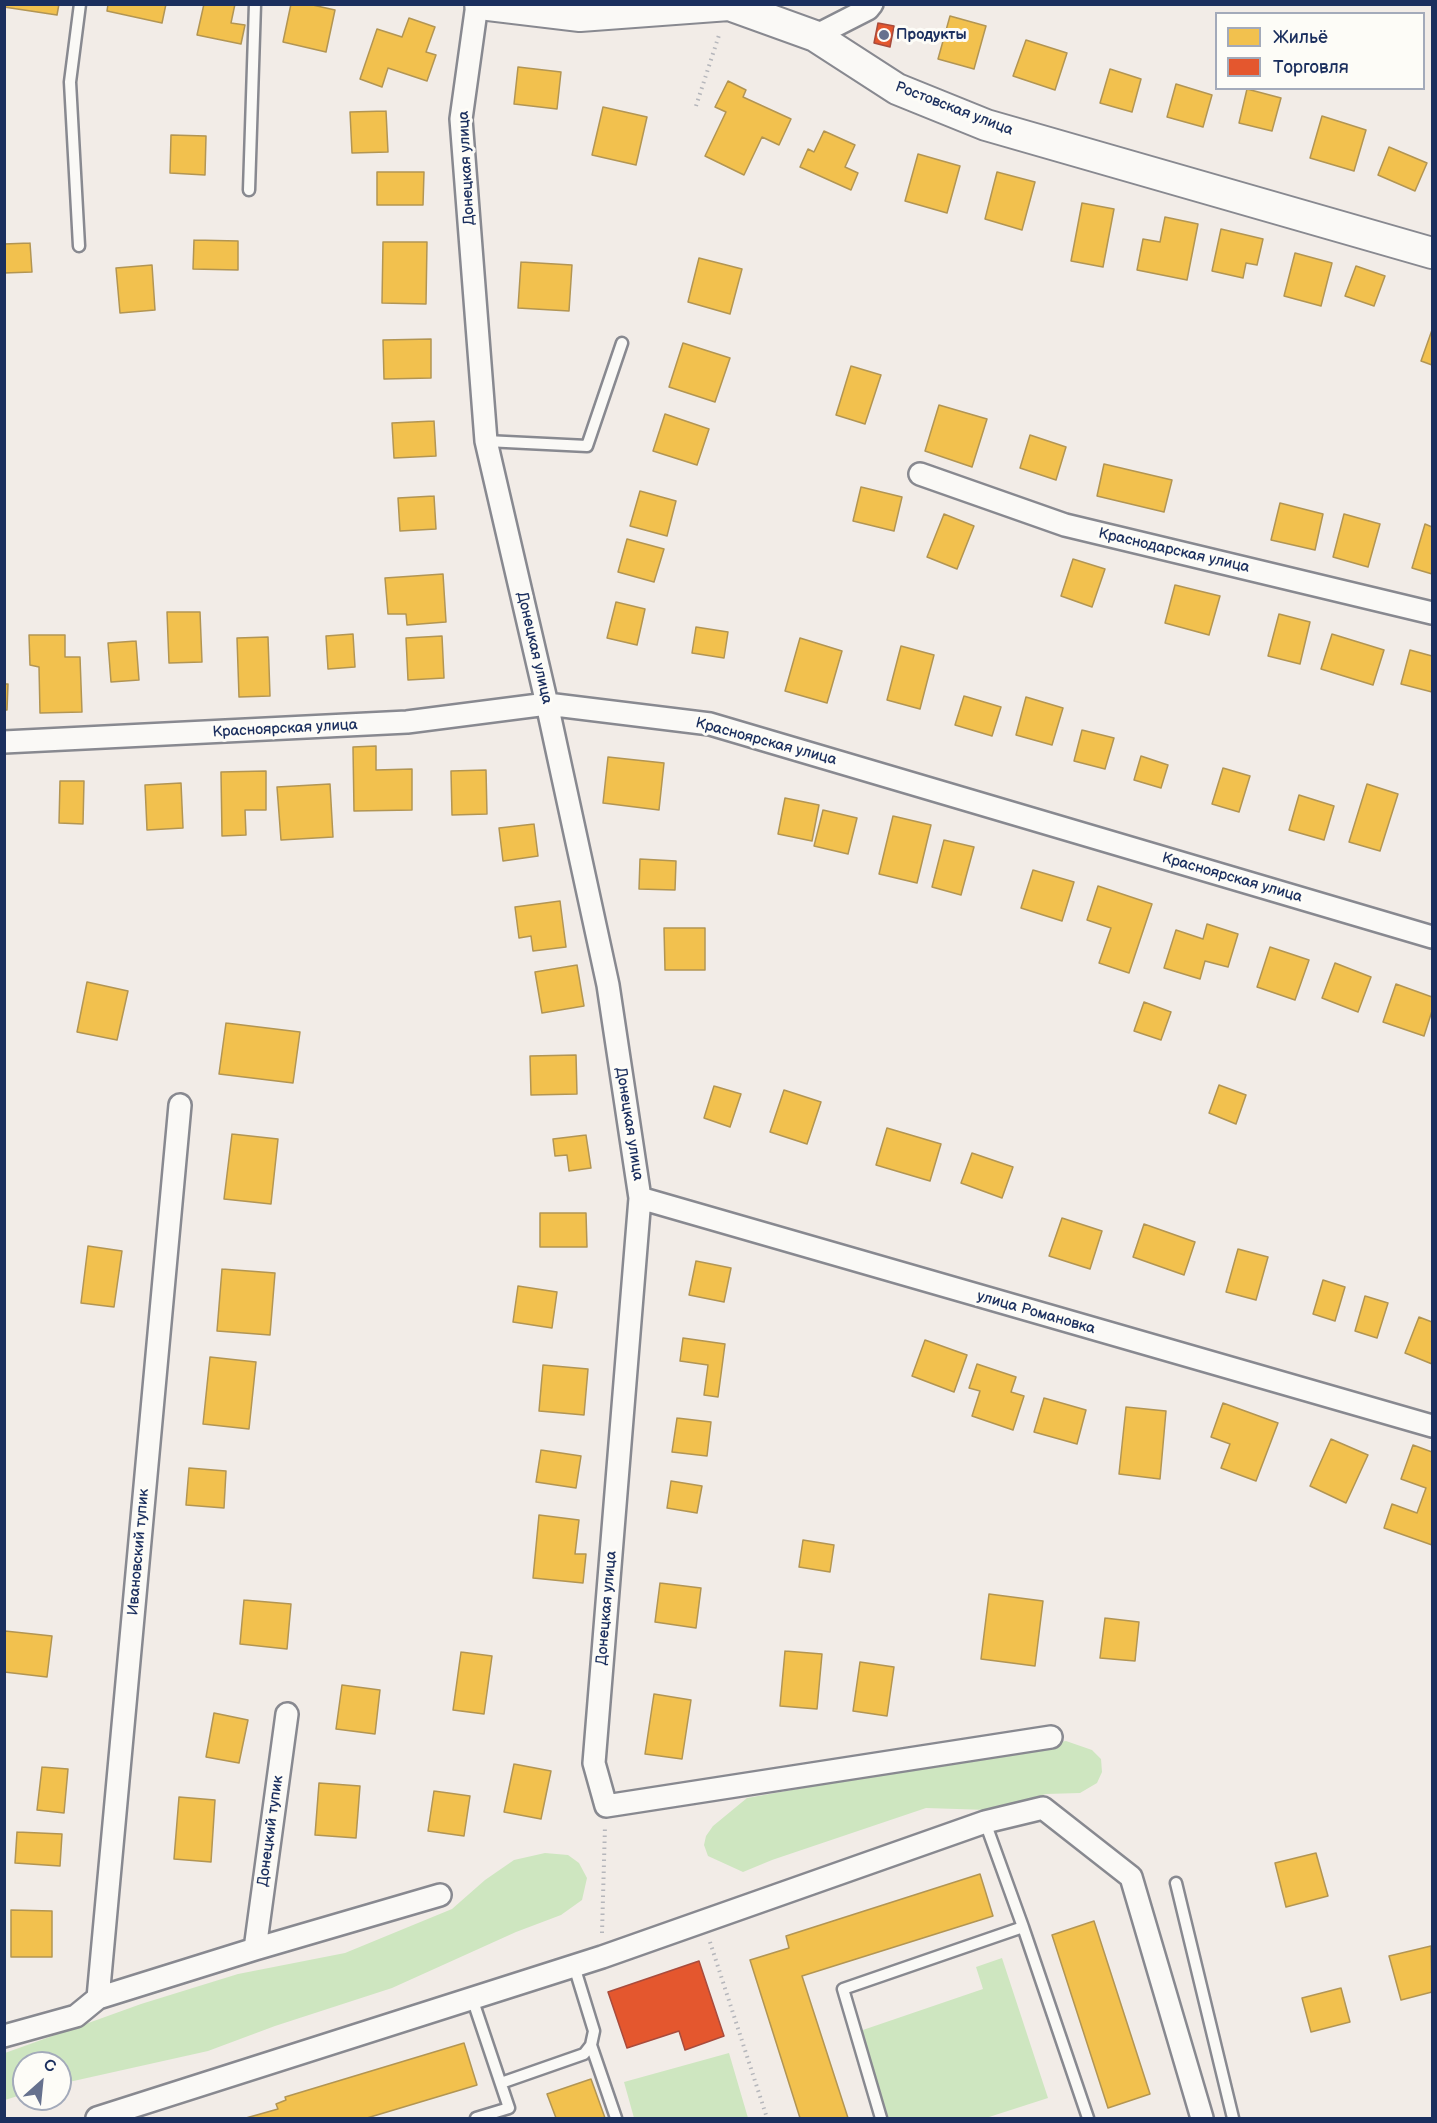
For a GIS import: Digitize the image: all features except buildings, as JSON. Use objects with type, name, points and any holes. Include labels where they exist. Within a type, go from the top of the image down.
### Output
[{"type":"street","name":"Ростовская улица","points":[[478,4],[580,16],[729,6],[815,36],[897,89],[986,125],[1432,253]]},
{"type":"street","name":"Донецкая улица","points":[[478,4],[461,119],[486,441],[547,704],[608,985],[640,1198],[594,1763],[606,1806]]},
{"type":"street","points":[[815,36],[868,9],[872,4]]},
{"type":"street","name":"Краснодарская улица","points":[[920,474],[1065,525],[1432,613]]},
{"type":"street","name":"Красноярская улица","points":[[4,742],[407,722],[547,704],[710,724],[1432,937]]},
{"type":"street","name":"Ивановский тупик","points":[[98,1998],[180,1105]]},
{"type":"street","name":"улица Романовка","points":[[640,1198],[1432,1426]]},
{"type":"street","name":"Донецкий тупик","points":[[255,1949],[287,1714]]},
{"type":"street","points":[[606,1806],[1051,1737]]},
{"type":"street","points":[[97,2118],[131,2113],[472,1998],[602,1958],[985,1822],[1043,1808],[1131,1877],[1202,2118]]},
{"type":"street","points":[[4,2036],[76,2016],[98,1998],[440,1895]]},
{"type":"lane","points":[[79,246],[69,82],[80,4]]},
{"type":"lane","points":[[249,190],[255,4]]},
{"type":"lane","points":[[486,441],[587,446],[622,343]]},
{"type":"lane","points":[[985,1822],[1088,2118]]},
{"type":"lane","points":[[1176,1883],[1233,2118]]},
{"type":"lane","points":[[881,2118],[843,1989],[1023,1927]]},
{"type":"lane","points":[[501,2083],[584,2054],[591,2045],[594,2031],[574,1966]]},
{"type":"lane","points":[[472,1998],[509,2108],[476,2118]]},
{"type":"lane","points":[[591,2045],[616,2118]]},
{"type":"path","points":[[696,106],[729,6]]},
{"type":"path","points":[[602,1958],[606,1806]]},
{"type":"path","points":[[703,1922],[767,2118]]},
{"type":"green space","points":[[1066,1741],[1092,1750],[1101,1759],[1102,1772],[1097,1783],[1080,1793],[1046,1794],[988,1810],[926,1808],[743,1872],[708,1856],[704,1845],[706,1836],[713,1826],[747,1798]]},
{"type":"green space","points":[[545,1853],[568,1855],[579,1863],[587,1878],[582,1900],[561,1915],[516,1932],[392,1988],[275,2026],[208,2051],[72,2081],[72,2051],[12,2051],[12,2098],[5,2100],[5,2053],[141,2004],[238,1974],[345,1953],[452,1909],[485,1880],[514,1860]]},
{"type":"green space","points":[[1002,1958],[1048,2098],[986,2118],[886,2118],[857,2032],[983,1989],[976,1967]]},
{"type":"green space","points":[[729,2053],[748,2118],[634,2118],[624,2082]]},
{"type":"place","name":"Продукты","points":[[884,35]]}]
